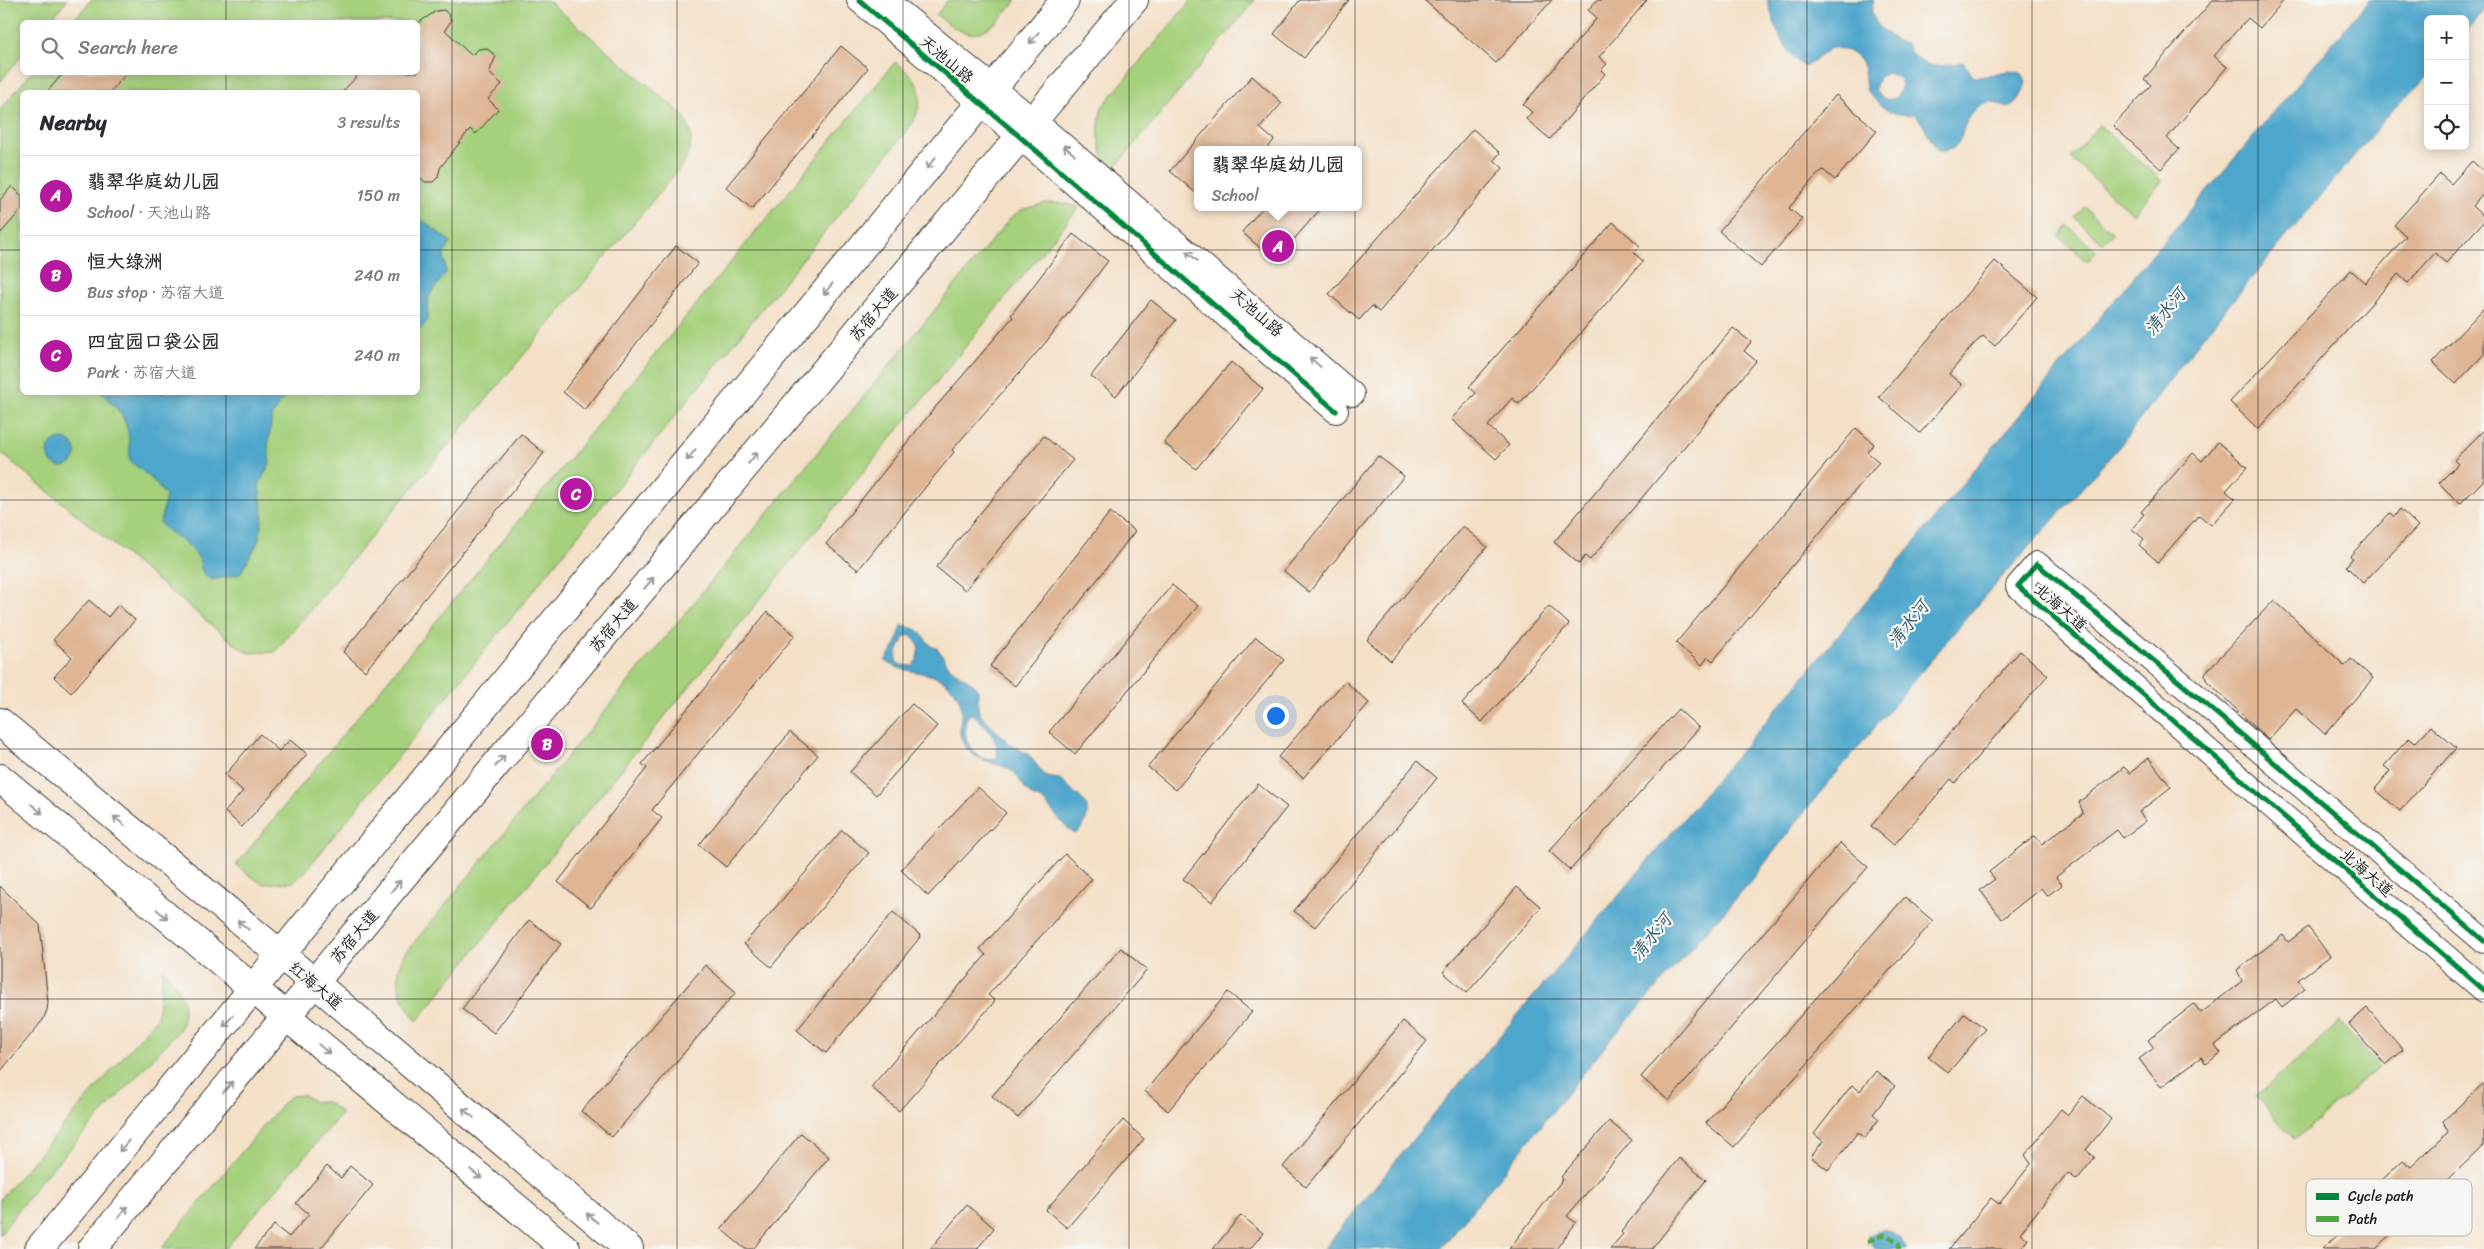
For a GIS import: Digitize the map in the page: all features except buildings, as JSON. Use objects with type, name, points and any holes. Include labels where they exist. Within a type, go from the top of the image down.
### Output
[{"type":"main road","points":[[39,1249],[253,991],[1065,0]]},
{"type":"main road","name":"苏宿大道","points":[[92,1249],[1134,0]]},
{"type":"main road","name":"红海大道","points":[[0,722],[315,983],[629,1249]]},
{"type":"main road","points":[[0,778],[253,991],[566,1249]]},
{"type":"street","name":"天池山路","points":[[859,0],[987,96],[1352,394]]},
{"type":"street","name":"天池山路","points":[[885,0],[987,96]]},
{"type":"street","points":[[1027,129],[1336,411]]},
{"type":"street","name":"北海大道","points":[[2484,941],[2183,685],[2037,564],[2018,586],[2484,990]]},
{"type":"green space","points":[[0,0],[67,0],[51,20],[20,20],[20,57],[0,82]]},
{"type":"green space","points":[[91,0],[547,0],[682,114],[689,127],[691,143],[685,162],[275,652],[249,653],[236,645],[0,452],[0,110],[29,75],[420,75],[420,20],[74,20]]},
{"type":"green space","points":[[948,0],[1017,0],[994,24],[987,29],[971,33],[960,31],[936,15]]},
{"type":"green space","points":[[1191,0],[1255,0],[1112,171],[1103,157],[1099,141],[1102,107]]},
{"type":"green space","points":[[895,62],[911,75],[919,88],[919,103],[913,123],[304,873],[293,882],[262,884],[236,865]]},
{"type":"green space","points":[[2099,125],[2162,181],[2133,214],[2070,158]]},
{"type":"green space","points":[[1046,203],[1061,203],[1079,207],[417,1021],[402,998],[400,990],[399,974],[403,956],[1012,216],[1024,209]]},
{"type":"green space","points":[[2084,207],[2113,233],[2103,243],[2075,218]]},
{"type":"green space","points":[[2068,226],[2096,251],[2087,262],[2059,236]]},
{"type":"green space","points":[[163,969],[174,982],[182,996],[184,1012],[180,1029],[41,1180],[0,1235],[0,1199],[157,1018]]},
{"type":"green space","points":[[2340,1022],[2379,1066],[2295,1140],[2256,1096]]},
{"type":"green space","points":[[304,1095],[315,1102],[327,1102],[342,1113],[225,1249],[161,1249],[282,1104],[291,1096]]},
{"type":"water","points":[[1767,0],[1874,0],[1871,13],[1879,27],[1895,40],[1908,45],[1911,53],[1922,62],[1928,65],[1939,66],[1963,62],[1974,77],[2015,71],[2021,73],[2026,82],[2025,86],[2020,97],[2008,108],[1990,101],[1978,109],[1968,119],[1956,145],[1946,150],[1938,151],[1914,114],[1898,114],[1886,110],[1866,90],[1863,65],[1850,52],[1832,47],[1805,67],[1797,60],[1780,37]],"holes":[[[1888,73],[1899,78],[1902,86],[1897,97],[1884,99],[1875,89],[1879,77]]]},
{"type":"water","name":"清水河","points":[[2369,0],[2484,0],[2484,10],[2469,27],[2469,15],[2424,15],[2424,81],[2391,112],[2204,335],[2119,447],[1983,598],[1809,806],[1752,880],[1612,1038],[1441,1249],[1324,1249],[1433,1115],[1800,681],[2137,273]]},
{"type":"water","points":[[420,219],[451,242],[444,254],[446,273],[429,296],[427,321],[420,330]]},
{"type":"water","points":[[103,395],[286,395],[272,416],[268,446],[270,463],[259,485],[263,516],[258,542],[240,574],[211,580],[201,569],[198,558],[192,549],[160,523],[166,496],[151,478],[130,461],[128,430],[122,416]]},
{"type":"water","points":[[62,439],[72,443],[76,453],[72,463],[62,467],[52,463],[48,453],[52,443]]},
{"type":"water","points":[[902,625],[918,630],[931,646],[938,649],[951,669],[974,684],[978,691],[978,708],[981,716],[1010,744],[1029,755],[1046,777],[1060,779],[1086,803],[1086,821],[1079,831],[1075,834],[1062,823],[1044,802],[1031,795],[1012,771],[979,758],[967,749],[960,736],[961,709],[957,695],[944,681],[936,677],[901,669],[885,661],[896,644]],"holes":[[[911,635],[919,645],[917,660],[912,666],[901,665],[896,662],[897,652],[905,636]],[[973,714],[987,728],[995,740],[997,747],[996,759],[988,760],[980,757],[970,746],[965,730],[968,715]]]},
{"type":"water","points":[[1885,1229],[1899,1237],[1907,1249],[1875,1249],[1867,1236]]},
{"type":"marked path","points":[[1867,1242],[1885,1234],[1899,1243],[1899,1249]]},
{"type":"cycle path","points":[[859,0],[1039,153],[1336,411]]},
{"type":"cycle path","points":[[2484,941],[2183,685],[2037,564],[2018,586],[2484,990]]},
{"type":"place","name":"翡翠华庭幼儿园","points":[[1278,246]]},
{"type":"place","name":"四宜园口袋公园","points":[[576,494]]},
{"type":"place","name":"恒大绿洲","points":[[547,744]]}]
